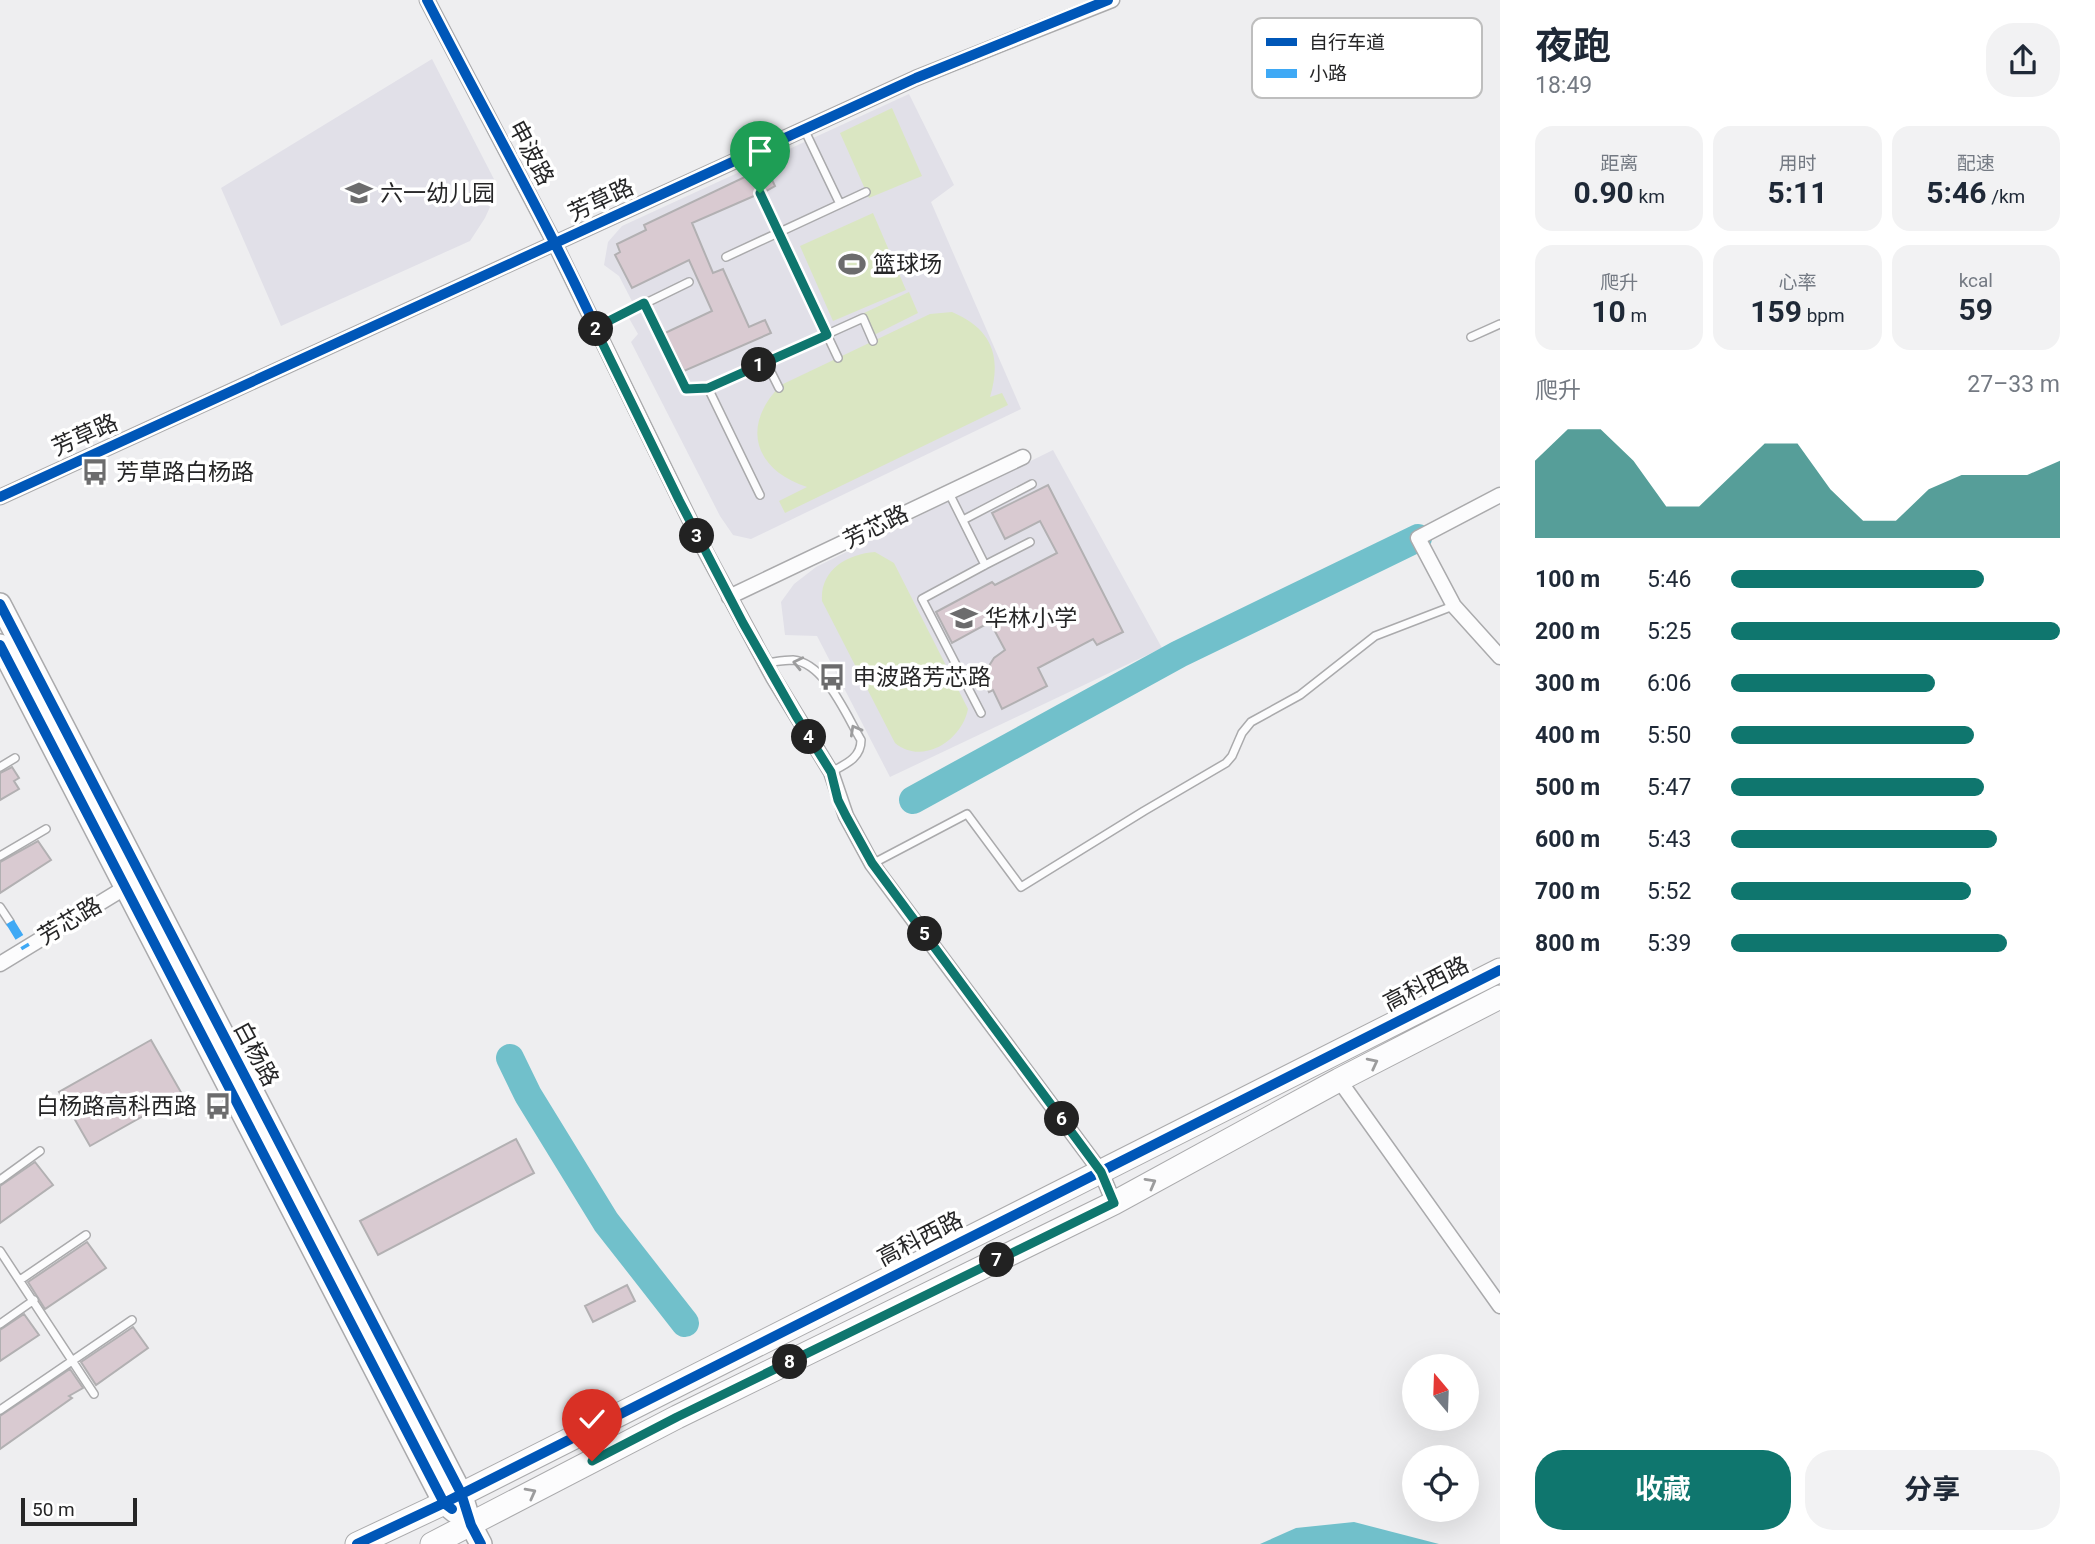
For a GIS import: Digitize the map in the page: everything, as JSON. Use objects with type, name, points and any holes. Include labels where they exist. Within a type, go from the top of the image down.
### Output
[{"type":"main road","name":"白杨路","points":[[0,604],[133,883]]},
{"type":"main road","name":"白杨路","points":[[0,645],[133,883],[453,1498],[476,1534]]},
{"type":"main road","name":"高科西路","points":[[357,1544],[1500,970]]},
{"type":"main road","name":"高科西路","points":[[432,1544],[476,1534],[677,1417],[1114,1203],[1339,1080],[1500,998]]},
{"type":"street","name":"申波路","points":[[427,0],[555,244],[729,597],[765,663],[831,772],[842,808],[872,863],[1101,1172],[1114,1203]]},
{"type":"street","name":"芳草路","points":[[0,497],[803,129],[971,55],[1110,1]]},
{"type":"street","name":"芳芯路","points":[[729,597],[1023,457]]},
{"type":"street","points":[[1500,495],[1418,538],[1454,606],[1500,657]]},
{"type":"street","name":"芳芯路","points":[[0,964],[133,883]]},
{"type":"street","points":[[1339,1080],[1500,1306]]},
{"type":"lane","points":[[803,129],[840,204]]},
{"type":"lane","points":[[726,257],[866,192]]},
{"type":"lane","points":[[760,193],[838,358]]},
{"type":"lane","points":[[595,328],[689,282]]},
{"type":"lane","points":[[644,303],[686,389],[708,388],[863,318],[873,341]]},
{"type":"lane","points":[[1471,337],[1500,324]]},
{"type":"lane","points":[[766,362],[779,388]]},
{"type":"lane","points":[[708,388],[760,495]]},
{"type":"lane","points":[[963,520],[1032,484]]},
{"type":"lane","points":[[949,492],[985,565]]},
{"type":"lane","points":[[981,713],[922,599],[1030,542]]},
{"type":"lane","points":[[872,863],[967,814],[1021,887],[1226,763],[1233,756],[1242,733],[1251,722],[1300,695],[1375,636],[1454,606]]},
{"type":"lane","points":[[765,663],[792,660],[803,663],[812,667],[826,680],[861,740],[861,748],[856,757],[831,772]]},
{"type":"lane","points":[[0,767],[15,758]]},
{"type":"lane","points":[[0,856],[46,829]]},
{"type":"lane","points":[[0,907],[10,922]]},
{"type":"lane","points":[[0,1180],[40,1151]]},
{"type":"lane","points":[[20,1280],[86,1235]]},
{"type":"lane","points":[[0,1251],[94,1394]]},
{"type":"lane","points":[[0,1324],[34,1300]]},
{"type":"lane","points":[[0,1410],[132,1320]]},
{"type":"shaded area","name":"六一幼儿园","points":[[432,59],[497,185],[485,218],[470,241],[281,326],[221,188]]},
{"type":"shaded area","points":[[909,94],[954,185],[931,202],[1021,409],[751,539],[733,535],[720,516],[631,342],[638,334],[626,313],[635,307],[619,276],[604,265],[608,242],[622,226]]},
{"type":"shaded area","name":"华林小学","points":[[1053,450],[1162,648],[890,777],[817,636],[785,635],[781,602],[794,584],[816,567]]},
{"type":"green space","points":[[892,108],[922,176],[869,198],[840,133]]},
{"type":"green space","name":"篮球场","points":[[873,213],[906,290],[833,321],[800,246]]},
{"type":"green space","points":[[909,292],[918,313],[874,335],[864,313]]},
{"type":"green space","points":[[952,312],[966,319],[985,336],[994,357],[995,369],[990,397],[1002,393],[1008,405],[785,513],[779,501],[807,487],[789,479],[764,457],[757,430],[768,400],[781,385],[930,314]]},
{"type":"green space","points":[[875,552],[894,563],[968,709],[958,731],[940,746],[929,751],[917,752],[895,743],[822,601],[825,581],[837,566],[855,556]]},
{"type":"water","points":[[1354,1522],[1439,1544],[1260,1544],[1296,1528]]},
{"type":"building","points":[[766,167],[775,186],[766,191],[758,187],[754,196],[692,223],[713,273],[723,269],[749,327],[765,320],[771,333],[684,371],[665,333],[712,311],[689,260],[632,288],[615,255],[620,252],[617,244],[646,230],[644,225]]},
{"type":"building","points":[[1048,485],[1123,632],[1097,645],[1093,639],[1038,668],[1047,686],[1002,709],[993,690],[989,692],[985,682],[987,669],[994,658],[1005,650],[990,622],[952,643],[936,612],[992,582],[995,585],[1057,553],[1040,521],[1005,539],[992,513]]},
{"type":"building","points":[[12,767],[19,778],[14,781],[19,789],[0,800],[0,773]]},
{"type":"building","points":[[38,841],[51,860],[0,893],[0,862]]},
{"type":"building","points":[[151,1040],[182,1094],[90,1146],[59,1092]]},
{"type":"building","points":[[516,1139],[534,1173],[378,1255],[360,1221]]},
{"type":"building","points":[[35,1162],[53,1185],[0,1223],[0,1186]]},
{"type":"building","points":[[87,1242],[106,1268],[45,1309],[28,1282]]},
{"type":"building","points":[[627,1285],[635,1301],[593,1322],[585,1306]]},
{"type":"building","points":[[24,1314],[39,1335],[0,1361],[0,1330]]},
{"type":"building","points":[[133,1327],[148,1348],[96,1385],[81,1362]]},
{"type":"building","points":[[70,1369],[83,1388],[0,1449],[0,1416]]},
{"type":"waterway","points":[[913,800],[1179,654],[1418,538]]},
{"type":"waterway","points":[[510,1058],[528,1095],[606,1222],[685,1323]]},
{"type":"marked path","points":[[10,922],[26,948]]},
{"type":"cycle path","points":[[427,0],[558,250],[728,594],[831,772]]},
{"type":"cycle path","points":[[0,497],[916,78],[1108,0]]},
{"type":"cycle path","points":[[0,604],[461,1493],[471,1525],[481,1544]]},
{"type":"cycle path","points":[[0,645],[444,1503],[452,1509]]},
{"type":"cycle path","points":[[357,1544],[444,1503],[1500,970]]},
{"type":"place","name":"六一幼儿园","points":[[359,193]]},
{"type":"place","name":"篮球场","points":[[852,264]]},
{"type":"place","name":"芳草路白杨路","points":[[95,472]]},
{"type":"place","name":"华林小学","points":[[964,618]]},
{"type":"place","name":"申波路芳芯路","points":[[832,677]]},
{"type":"place","name":"白杨路高科西路","points":[[218,1106]]},
{"type":"route","points":[[592,1461],[1114,1203],[1101,1172],[858,841],[838,800],[831,772],[743,623],[595,328],[644,303],[686,389],[708,388],[827,335],[760,193]]}]
